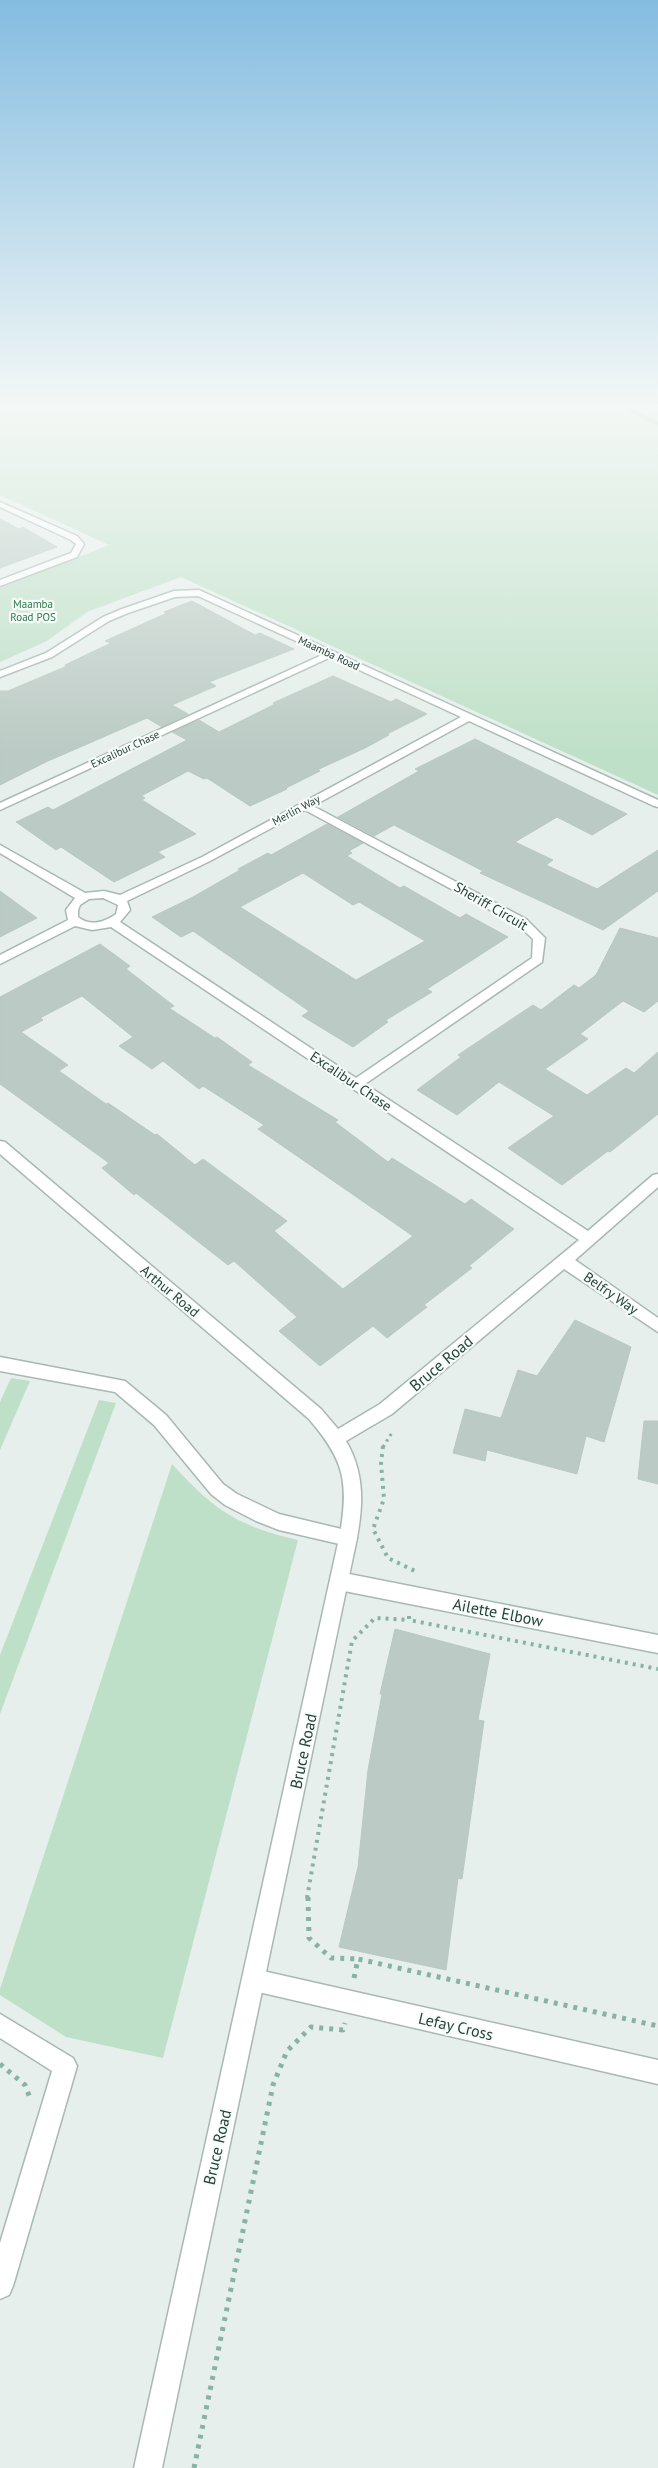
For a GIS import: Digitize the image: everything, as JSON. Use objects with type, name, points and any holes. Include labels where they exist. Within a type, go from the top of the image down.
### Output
[{"type":"street","points":[[0,583],[74,555],[80,544],[74,538],[40,522]]},
{"type":"street","name":"Maamba Road","points":[[0,674],[49,655],[106,619],[158,598],[186,593],[199,593],[658,804]]},
{"type":"street","name":"Excalibur Chase","points":[[0,807],[331,654]]},
{"type":"street","name":"Merlin Way","points":[[121,900],[206,859],[469,717]]},
{"type":"street","name":"Sheriff Circuit","points":[[305,806],[522,922],[540,938],[538,959],[356,1084]]},
{"type":"street","points":[[0,848],[84,898]]},
{"type":"street","points":[[104,894],[121,900],[125,905],[125,912],[113,923],[93,926],[75,921],[71,915],[71,909],[84,898],[104,894]]},
{"type":"street","points":[[0,960],[75,921]]},
{"type":"street","name":"Excalibur Chase","points":[[113,923],[589,1239]]},
{"type":"street","name":"Arthur Road","points":[[0,1146],[315,1414],[337,1438]]},
{"type":"street","name":"Bruce Road","points":[[148,2468],[354,1508],[354,1482],[348,1460],[337,1438],[386,1409],[658,1180]]},
{"type":"street","name":"Belfry Way","points":[[564,1261],[658,1326]]},
{"type":"street","points":[[0,1364],[71,1375],[119,1386],[133,1394],[151,1411],[217,1489],[229,1499],[268,1518],[321,1533],[348,1538]]},
{"type":"street","name":"Ailette Elbow","points":[[339,1581],[658,1644]]},
{"type":"street","name":"Lefay Cross","points":[[254,1980],[658,2072]]},
{"type":"street","points":[[0,2024],[65,2066],[0,2286]]},
{"type":"path","points":[[394,1430],[387,1436],[380,1464],[384,1499],[373,1529],[388,1558],[415,1571],[414,1580]]},
{"type":"path","points":[[409,1620],[410,1610]]},
{"type":"path","points":[[658,1669],[409,1620],[375,1618],[352,1641],[306,1901],[309,1938],[332,1958],[358,1959],[658,2026]]},
{"type":"path","points":[[353,1986],[358,1959]]},
{"type":"path","points":[[194,2468],[273,2085],[287,2051],[311,2027],[343,2030],[347,2012]]},
{"type":"path","points":[[0,2064],[25,2085],[30,2096],[29,2104]]},
{"type":"green space","name":"Maamba Road POS","points":[[59,522],[658,522],[658,795],[181,577],[87,612],[47,641],[0,662],[0,588],[109,545]]},
{"type":"green space","points":[[11,1378],[30,1381],[0,1450],[0,1402]]},
{"type":"green space","points":[[99,1400],[116,1403],[0,1714],[0,1655]]},
{"type":"green space","points":[[172,1464],[214,1505],[228,1514],[258,1529],[298,1540],[163,2058],[66,2037],[0,1995],[0,1989]]},
{"type":"building","points":[[0,522],[6,522],[19,529],[23,527],[57,547],[0,568]]},
{"type":"building","points":[[192,601],[255,635],[260,633],[294,649],[209,682],[216,686],[172,705],[188,714],[162,727],[147,718],[48,761],[0,785],[0,691],[8,691],[67,666],[65,665],[111,643],[105,641],[167,613],[164,612]]},
{"type":"building","points":[[333,676],[391,702],[396,699],[427,714],[387,734],[389,735],[365,748],[317,770],[320,771],[287,789],[250,806],[207,778],[204,779],[188,771],[141,796],[145,798],[142,800],[196,834],[158,852],[165,857],[114,882],[61,847],[56,850],[16,822],[48,807],[53,810],[187,740],[172,732],[199,720],[219,732],[275,704],[273,703]]},
{"type":"building","points":[[475,739],[627,814],[592,835],[557,817],[515,842],[553,860],[546,865],[597,889],[658,850],[658,891],[603,930],[480,873],[483,871],[394,825],[374,836],[338,817],[419,771],[415,769]]},
{"type":"building","points":[[327,824],[363,843],[349,851],[352,853],[347,856],[400,888],[404,886],[460,918],[466,914],[508,937],[427,989],[432,992],[386,1020],[388,1022],[353,1047],[302,1016],[309,1011],[193,931],[181,937],[152,917],[193,897],[268,853],[271,855]],"holes":[[[303,873],[353,905],[359,902],[425,941],[356,980],[240,907]]]},
{"type":"building","points":[[0,891],[37,918],[0,937]]},
{"type":"building","points":[[620,928],[658,938],[658,1001],[644,1012],[623,1001],[580,1034],[588,1039],[545,1069],[587,1095],[626,1068],[634,1073],[658,1052],[658,1114],[610,1152],[608,1151],[562,1185],[508,1148],[554,1116],[499,1082],[457,1115],[417,1090],[461,1057],[458,1055],[533,1005],[541,1010],[574,985],[579,988],[596,975]]},
{"type":"building","points":[[100,944],[130,966],[126,969],[174,1006],[169,1008],[215,1038],[217,1037],[252,1062],[248,1065],[338,1120],[335,1122],[388,1162],[392,1158],[465,1204],[471,1199],[514,1229],[469,1266],[472,1268],[424,1305],[427,1307],[387,1338],[373,1326],[320,1366],[279,1331],[297,1317],[234,1261],[228,1265],[136,1193],[134,1195],[102,1168],[109,1163],[0,1084],[0,997]],"holes":[[[82,996],[133,1037],[119,1046],[152,1069],[163,1061],[199,1089],[203,1086],[264,1125],[258,1129],[413,1236],[343,1289],[274,1231],[287,1221],[203,1159],[195,1165],[157,1134],[155,1135],[108,1103],[106,1104],[59,1071],[68,1065],[21,1032],[43,1020],[40,1018]]]},
{"type":"building","points":[[575,1320],[631,1347],[604,1442],[586,1436],[577,1474],[487,1450],[485,1461],[453,1453],[465,1409],[501,1418],[518,1370],[537,1376]]},
{"type":"building","points":[[644,1421],[658,1421],[658,1484],[638,1479]]},
{"type":"building","points":[[395,1629],[490,1654],[478,1720],[484,1721],[462,1879],[458,1878],[446,1970],[339,1947],[358,1867],[368,1770],[382,1694],[380,1694]]}]
